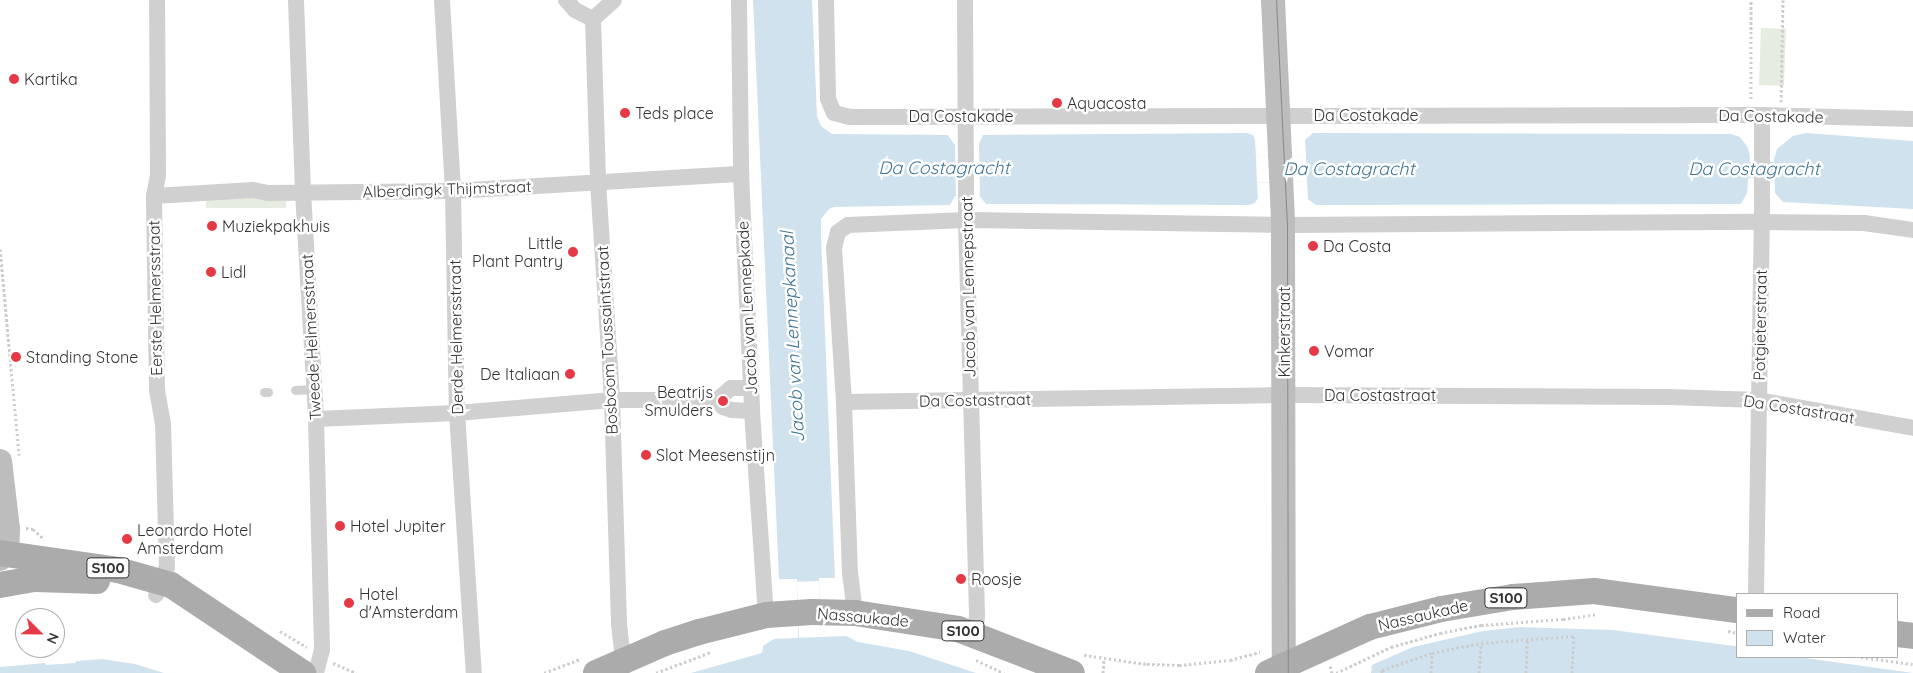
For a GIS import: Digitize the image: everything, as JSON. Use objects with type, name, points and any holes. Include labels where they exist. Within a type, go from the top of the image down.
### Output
[{"type":"main road","name":"S100","points":[[2,557],[118,570],[159,588]]},
{"type":"main road","name":"S100","points":[[12,582],[111,582],[188,594],[208,610],[313,665]]},
{"type":"main road","name":"Nassaukade","points":[[1282,667],[1370,627],[1441,609],[1513,597],[1594,591],[1728,620]]},
{"type":"main road","name":"Nassaukade","points":[[591,665],[623,667],[699,632],[770,615],[852,613],[929,623],[975,634],[1027,657],[1074,663]]},
{"type":"main road","points":[[1898,634],[1913,636]]},
{"type":"street","name":"Eerste Helmersstraat","points":[[157,0],[158,175],[154,196],[157,391],[164,424],[167,559],[167,567],[159,588]]},
{"type":"street","name":"Tweede Helmersstraat","points":[[296,0],[303,192],[316,419],[313,665],[316,673]]},
{"type":"street","name":"Derde Helmersstraat","points":[[442,0],[454,191],[457,413],[474,673]]},
{"type":"street","points":[[566,0],[576,10],[593,19],[614,0]]},
{"type":"street","name":"Jacob van Lennepkade","points":[[739,0],[741,174],[752,411],[770,615]]},
{"type":"street","name":"Da Costakade","points":[[826,0],[828,99],[834,113],[850,116],[1756,115],[1913,119]]},
{"type":"street","name":"Jacob van Lennepstraat","points":[[966,0],[966,220],[977,616],[975,634]]},
{"type":"street","name":"Kinkerstraat","points":[[1273,0],[1283,224],[1282,667]]},
{"type":"street","name":"Bosboom Toussaintstraat","points":[[593,19],[598,182],[612,400],[623,667]]},
{"type":"street","name":"Potgieterstraat","points":[[1756,115],[1761,148],[1762,193],[1756,593]]},
{"type":"street","name":"Alberdingk Thijmstraat","points":[[154,196],[253,190],[269,193],[454,191],[741,174]]},
{"type":"street","points":[[852,613],[844,402],[834,248],[838,232],[848,225],[966,220],[1283,224],[1762,222],[1864,223],[1913,230]]},
{"type":"street","points":[[316,419],[457,413],[612,400],[717,400],[731,388],[751,388]]},
{"type":"street","name":"Da Costastraat","points":[[844,402],[1284,395],[1659,397],[1758,400],[1913,428]]},
{"type":"street","points":[[717,400],[723,407],[732,410],[752,411]]},
{"type":"street","points":[[9,459],[8,529],[2,557],[12,582]]},
{"type":"lane","points":[[295,390],[314,389]]},
{"type":"path","points":[[1751,0],[1756,115]]},
{"type":"path","points":[[1781,116],[1783,0]]},
{"type":"path","points":[[0,249],[9,459]]},
{"type":"path","points":[[25,520],[28,536]]},
{"type":"path","name":"Nassaukade","points":[[1336,673],[1391,647],[1440,633],[1481,625],[1563,619],[1604,613]]},
{"type":"path","points":[[1728,620],[1736,632]]},
{"type":"path","points":[[1382,673],[1382,670],[1432,653],[1480,643],[1574,636],[1572,673]]},
{"type":"path","points":[[1526,673],[1527,638]]},
{"type":"path","points":[[1478,673],[1480,643]]},
{"type":"path","points":[[1074,663],[1104,659],[1147,664],[1208,663],[1259,653],[1282,667]]},
{"type":"path","points":[[1431,673],[1432,653]]},
{"type":"path","points":[[1868,658],[1913,664]]},
{"type":"path","points":[[1103,673],[1104,659]]},
{"type":"path","points":[[313,665],[356,673]]},
{"type":"path","points":[[544,673],[591,665]]},
{"type":"shaded area","points":[[1761,28],[1786,29],[1784,86],[1759,85]]},
{"type":"shaded area","points":[[206,195],[286,195],[286,208],[206,208]]},
{"type":"water","name":"Jacob van Lennepkanaal","points":[[753,0],[812,0],[817,116],[821,126],[832,134],[948,135],[954,144],[979,144],[983,135],[1247,133],[1253,135],[1255,140],[1256,157],[1306,155],[1305,140],[1313,133],[1731,134],[1740,137],[1748,148],[1750,157],[1747,193],[1741,204],[1316,205],[1308,199],[1307,181],[1257,183],[1258,198],[1255,203],[1249,205],[986,204],[979,195],[955,196],[950,205],[834,207],[829,209],[821,219],[821,236],[835,578],[819,578],[821,637],[846,636],[858,642],[909,651],[976,673],[691,673],[762,653],[763,646],[774,639],[798,638],[797,579],[779,579]]},
{"type":"water","points":[[1806,133],[1913,141],[1913,209],[1783,202],[1775,193],[1774,159],[1777,149],[1793,136]]},
{"type":"water","points":[[1520,627],[1613,630],[1736,646],[1736,658],[1805,658],[1913,673],[1371,673],[1372,665],[1413,647],[1483,631]]},
{"type":"water","points":[[102,659],[135,664],[164,673],[0,673],[0,667],[45,663],[46,665],[75,663],[76,661]]},
{"type":"pier","points":[[955,143],[979,143],[980,195],[956,195]]},
{"type":"pier","points":[[1306,155],[1307,181],[1257,183],[1256,157]]},
{"type":"pier","points":[[819,581],[821,637],[799,638],[797,582]]},
{"type":"waterway","name":"Da Costagracht","points":[[1728,170],[1796,170]]},
{"type":"tram line","points":[[1276,0],[1287,224],[1288,673]]},
{"type":"place","name":"Kartika","points":[[14,79]]},
{"type":"place","name":"Aquacosta","points":[[1057,103]]},
{"type":"place","name":"Teds place","points":[[625,113]]},
{"type":"place","name":"Muziekpakhuis","points":[[212,226]]},
{"type":"place","name":"Da Costa","points":[[1313,246]]},
{"type":"place","name":"Little Plant Pantry","points":[[573,252]]},
{"type":"place","name":"Lidl","points":[[211,272]]},
{"type":"place","name":"Vomar","points":[[1314,351]]},
{"type":"place","name":"Standing Stone","points":[[16,357]]},
{"type":"place","name":"De Italiaan","points":[[570,374]]},
{"type":"place","name":"Beatrijs Smulders","points":[[723,401]]},
{"type":"place","name":"Slot Meesenstijn","points":[[646,455]]},
{"type":"place","name":"Hotel Jupiter","points":[[340,526]]},
{"type":"place","name":"Leonardo Hotel Amsterdam","points":[[127,539]]},
{"type":"place","name":"Roosje","points":[[961,579]]},
{"type":"place","name":"Hotel d'Amsterdam","points":[[349,603]]}]
